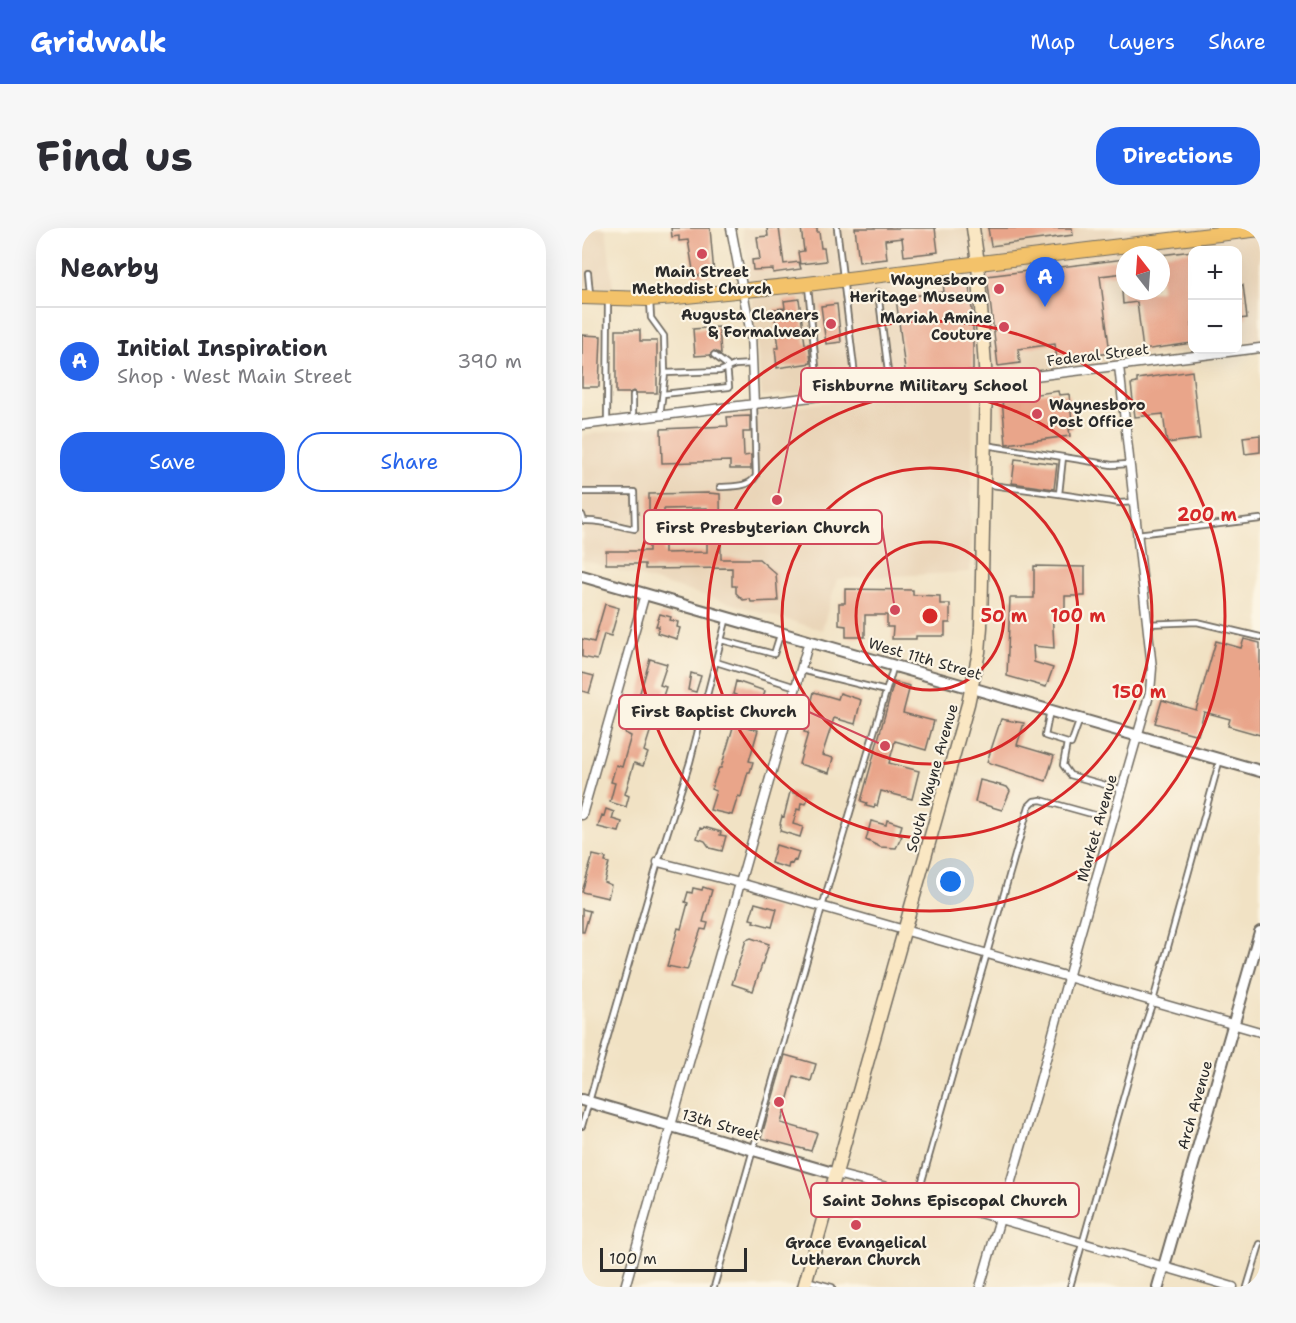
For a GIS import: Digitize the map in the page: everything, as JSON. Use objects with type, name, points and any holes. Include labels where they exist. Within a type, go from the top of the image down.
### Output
[{"type":"main road","name":"South Wayne Avenue","points":[[805,1284],[973,688],[981,627],[986,382],[978,263],[973,228]]},
{"type":"main road","points":[[586,297],[650,299],[807,284],[1260,229]]},
{"type":"street","points":[[731,228],[751,334],[754,405]]},
{"type":"street","name":"Federal Street","points":[[582,425],[890,388],[986,382],[1260,348]]},
{"type":"street","name":"Market Avenue","points":[[980,1287],[1123,790],[1152,680],[1119,366]]},
{"type":"street","name":"West 11th Street","points":[[582,576],[1260,771]]},
{"type":"street","points":[[582,815],[645,594]]},
{"type":"street","points":[[625,1287],[809,641]]},
{"type":"street","points":[[658,862],[740,883],[1260,1032]]},
{"type":"street","name":"Arch Avenue","points":[[1158,1287],[1260,932]]},
{"type":"street","name":"13th Street","points":[[585,1101],[1233,1287]]},
{"type":"lane","points":[[837,228],[857,392]]},
{"type":"lane","points":[[586,297],[588,273]]},
{"type":"lane","points":[[807,284],[819,397]]},
{"type":"lane","points":[[878,292],[890,388]]},
{"type":"lane","points":[[607,422],[608,298]]},
{"type":"lane","points":[[650,299],[651,318],[664,336],[665,373],[660,416]]},
{"type":"lane","points":[[663,394],[729,387],[728,367],[714,356]]},
{"type":"lane","points":[[665,373],[720,371],[728,367],[753,364]]},
{"type":"lane","points":[[633,395],[633,419]]},
{"type":"lane","points":[[720,487],[747,484],[755,479],[757,466],[754,405]]},
{"type":"lane","points":[[985,445],[1112,465],[1130,464]]},
{"type":"lane","points":[[1059,495],[1063,457]]},
{"type":"lane","points":[[984,484],[1120,503],[1133,502]]},
{"type":"lane","points":[[582,492],[634,492],[635,528],[619,526],[602,520],[585,521],[582,515]]},
{"type":"lane","points":[[1137,534],[1260,519]]},
{"type":"lane","points":[[582,1126],[585,1101],[690,762],[727,617]]},
{"type":"lane","points":[[1146,624],[1197,622],[1260,637]]},
{"type":"lane","points":[[721,640],[774,654],[781,633]]},
{"type":"lane","points":[[716,662],[796,687]]},
{"type":"lane","points":[[714,1287],[822,907],[894,665]]},
{"type":"lane","points":[[801,670],[886,692]]},
{"type":"lane","points":[[1050,710],[1045,736],[1067,743],[1071,744],[1080,719]]},
{"type":"lane","points":[[1067,743],[1063,765],[1070,775],[1123,790]]},
{"type":"lane","points":[[1070,1287],[1220,759]]},
{"type":"lane","points":[[918,1195],[1031,803],[1041,800],[1095,815]]},
{"type":"lane","points":[[1247,1287],[1260,1244]]},
{"type":"lane","points":[[805,1284],[832,1287]]},
{"type":"shaded area","points":[[582,228],[606,228],[613,288],[582,286]]},
{"type":"shaded area","points":[[742,228],[1260,228],[1260,342],[1242,344],[1242,246],[1188,246],[1188,352],[1015,374],[762,396]]},
{"type":"shaded area","points":[[890,394],[973,397],[970,572],[837,579],[822,630],[582,560],[583,435]]},
{"type":"building","name":"Main Street Methodist Church","points":[[671,228],[710,228],[714,274],[694,276],[688,240],[679,241],[679,236],[672,237]]},
{"type":"building","points":[[767,228],[779,228],[784,264],[799,262],[801,269],[773,273],[773,269],[753,270],[752,260],[760,259],[757,237],[768,236]]},
{"type":"building","points":[[801,228],[817,228],[826,261],[800,264],[798,252],[804,251]]},
{"type":"building","points":[[855,228],[935,228],[938,252],[904,256],[902,238],[885,240],[887,259],[859,262]]},
{"type":"building","points":[[988,228],[1072,228],[1073,235],[991,246]]},
{"type":"building","points":[[1188,252],[1188,344],[1143,350],[1137,302],[1123,304],[1123,300],[1170,300],[1170,254]]},
{"type":"building","points":[[1116,260],[1116,274],[1100,276],[1110,353],[1057,360],[1055,344],[1018,349],[1020,363],[998,366],[987,276]]},
{"type":"building","points":[[968,278],[973,318],[973,370],[906,378],[896,298],[944,292],[943,282]]},
{"type":"building","points":[[1242,285],[1243,285],[1247,318],[1242,319]]},
{"type":"building","points":[[799,299],[805,344],[809,344],[811,363],[777,368],[775,348],[779,348],[774,309],[785,308],[784,301]]},
{"type":"building","name":"Augusta Cleaners & Formalwear","points":[[837,304],[841,342],[826,344],[821,306]]},
{"type":"building","points":[[719,327],[721,354],[714,351],[710,355],[695,356],[693,329]]},
{"type":"building","points":[[616,330],[640,330],[640,341],[657,341],[657,393],[634,391],[616,393]]},
{"type":"building","points":[[582,335],[601,336],[599,387],[582,387]]},
{"type":"building","points":[[1192,371],[1200,439],[1167,443],[1163,414],[1135,417],[1131,384],[1137,383],[1137,379]]},
{"type":"building","name":"Waynesboro Post Office","points":[[1058,391],[1059,395],[1069,394],[1073,429],[1069,429],[1070,436],[1006,444],[1002,399]]},
{"type":"building","points":[[750,416],[750,432],[743,432],[744,456],[751,455],[751,469],[730,469],[730,461],[662,463],[661,429],[728,426],[727,417]]},
{"type":"building","points":[[1260,435],[1260,452],[1245,454],[1243,437]]},
{"type":"building","points":[[1015,459],[1057,464],[1054,489],[1012,483]]},
{"type":"building","points":[[649,494],[720,494],[721,559],[759,559],[776,574],[778,601],[743,600],[736,593],[736,586],[732,586],[732,568],[645,569],[645,564],[606,564],[606,551],[649,551]],"holes":[[[707,508],[707,552],[664,553],[664,509]]]},
{"type":"building","points":[[1034,566],[1085,567],[1085,596],[1065,596],[1065,610],[1052,609],[1054,648],[1033,646],[1034,662],[1053,668],[1046,687],[1007,676],[1010,598],[1034,598]]},
{"type":"building","points":[[845,589],[913,590],[913,595],[940,596],[940,604],[950,604],[950,623],[945,623],[945,636],[892,639],[893,627],[887,627],[887,615],[865,615],[865,637],[846,637],[846,626],[839,625],[839,603],[845,603]]},
{"type":"building","points":[[605,604],[619,608],[611,636],[604,634],[597,660],[582,657],[582,639],[594,642]]},
{"type":"building","points":[[660,614],[678,622],[677,627],[680,628],[677,639],[657,633],[659,626],[656,626]]},
{"type":"building","points":[[1244,639],[1260,643],[1260,735],[1228,726],[1230,719],[1204,712],[1198,735],[1155,723],[1162,700],[1196,710],[1216,641],[1241,648]]},
{"type":"building","points":[[650,659],[667,664],[660,685],[666,687],[661,702],[654,700],[647,728],[651,729],[644,751],[648,753],[643,766],[634,763],[625,794],[629,796],[626,807],[610,802],[615,783],[611,782],[616,765],[622,767],[631,736],[625,733],[628,722],[631,723]]},
{"type":"building","points":[[582,673],[594,676],[589,693],[582,691]]},
{"type":"building","points":[[691,673],[701,676],[696,692],[688,690]]},
{"type":"building","points":[[736,681],[765,691],[760,709],[734,702]]},
{"type":"building","points":[[894,682],[910,686],[903,713],[934,721],[926,750],[895,741],[889,763],[919,771],[912,799],[881,791],[877,806],[875,805],[874,808],[866,806],[867,803],[861,801]]},
{"type":"building","points":[[814,692],[838,699],[840,693],[861,700],[855,724],[834,718],[822,755],[833,758],[829,773],[799,764],[808,733],[804,732]]},
{"type":"building","points":[[1001,719],[1024,723],[1017,745],[1054,756],[1046,781],[987,762]]},
{"type":"building","points":[[734,724],[758,730],[749,761],[753,762],[750,772],[748,772],[741,797],[738,796],[732,815],[710,810],[716,791],[711,789],[718,770],[721,768]]},
{"type":"building","points":[[980,780],[1007,787],[1010,791],[1002,810],[975,802]]},
{"type":"building","points":[[790,792],[808,797],[806,804],[801,803],[800,810],[797,809],[793,824],[803,827],[800,837],[780,831]]},
{"type":"building","points":[[606,809],[614,812],[612,819],[622,822],[619,832],[598,827]]},
{"type":"building","points":[[887,820],[902,825],[899,835],[902,836],[896,848],[880,847],[866,840],[871,821],[886,825]]},
{"type":"building","points":[[700,828],[721,832],[720,835],[726,836],[722,851],[710,848],[705,841],[697,838]]},
{"type":"building","points":[[776,845],[799,852],[796,861],[789,863],[788,868],[771,863]]},
{"type":"building","points":[[593,855],[606,858],[605,862],[609,863],[604,882],[611,885],[608,898],[582,892]]},
{"type":"building","points":[[703,887],[712,890],[703,922],[708,923],[706,930],[701,929],[687,970],[667,966],[678,928],[681,929],[688,903],[685,902],[688,892],[692,893],[693,888],[702,890]]},
{"type":"building","points":[[755,903],[777,909],[772,927],[750,919]]},
{"type":"building","points":[[582,909],[590,911],[584,932],[582,932]]},
{"type":"building","points":[[751,938],[769,944],[753,991],[732,984],[746,940]]},
{"type":"building","points":[[785,1055],[816,1064],[811,1081],[794,1076],[781,1123],[817,1133],[811,1151],[761,1138]]},
{"type":"place","name":"Main Street Methodist Church","points":[[702,254]]},
{"type":"place","name":"Waynesboro Heritage Museum","points":[[999,289]]},
{"type":"place","name":"Initial Inspiration","points":[[1045,307]]},
{"type":"place","name":"Augusta Cleaners & Formalwear","points":[[831,324]]},
{"type":"place","name":"Mariah Amine Couture","points":[[1004,327]]},
{"type":"place","name":"Waynesboro Post Office","points":[[1037,414]]},
{"type":"place","name":"Fishburne Military School","points":[[777,500]]},
{"type":"place","name":"First Presbyterian Church","points":[[895,610]]},
{"type":"place","name":"First Baptist Church","points":[[885,746]]},
{"type":"place","name":"Saint Johns Episcopal Church","points":[[779,1102]]},
{"type":"place","name":"Grace Evangelical Lutheran Church","points":[[856,1225]]}]
